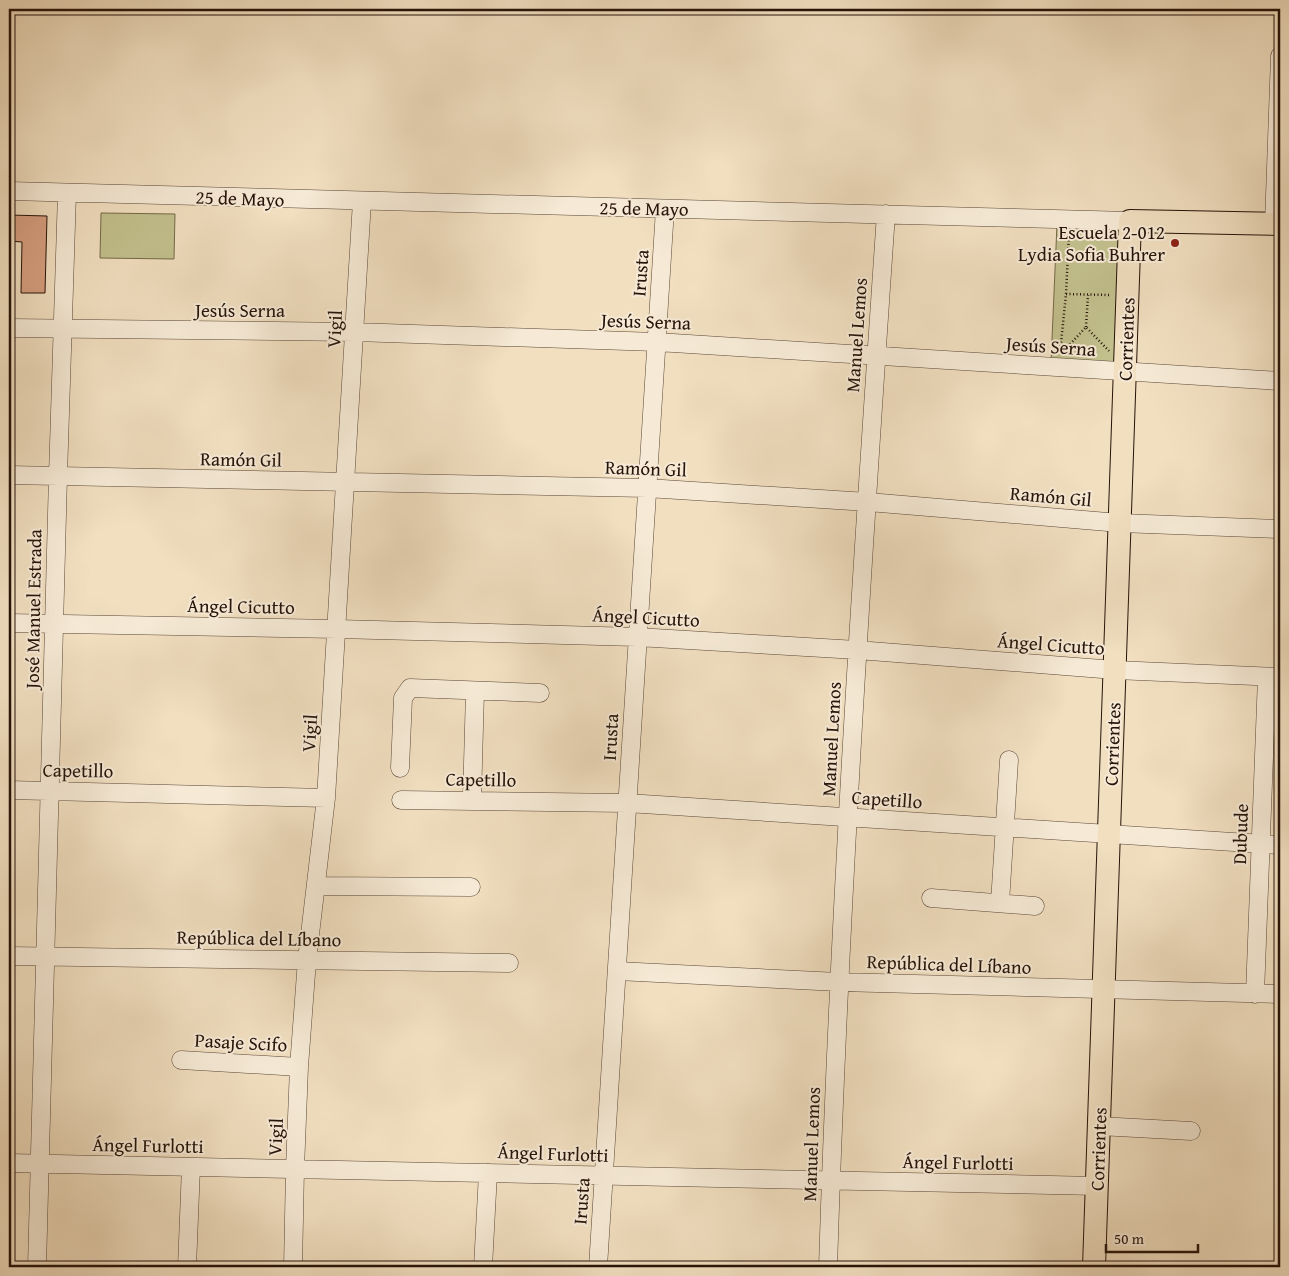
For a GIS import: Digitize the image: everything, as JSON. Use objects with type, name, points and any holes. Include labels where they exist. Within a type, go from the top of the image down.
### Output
[{"type":"main road","name":"25 de Mayo","points":[[1130,221],[1277,224]]},
{"type":"main road","name":"Corrientes","points":[[1094,1267],[1102,990],[1130,221]]},
{"type":"street","points":[[1277,224],[1280,56]]},
{"type":"street","name":"25 de Mayo","points":[[9,192],[1130,221]]},
{"type":"street","name":"José Manuel Estrada","points":[[37,1267],[58,476],[68,193]]},
{"type":"street","name":"Vigil","points":[[293,1267],[299,1067],[307,960],[326,798],[362,201]]},
{"type":"street","name":"Irusta","points":[[598,1267],[665,209]]},
{"type":"street","name":"Manuel Lemos","points":[[828,1267],[839,982],[857,650],[886,214]]},
{"type":"street","name":"Jesús Serna","points":[[9,328],[355,332],[657,342],[876,355],[1125,366],[1280,381]]},
{"type":"street","name":"Ramón Gil","points":[[9,475],[647,488],[868,502],[1120,523],[1280,529]]},
{"type":"street","name":"Ángel Cicutto","points":[[9,623],[637,637],[857,650],[1115,670],[1273,677]]},
{"type":"street","name":"Dubude","points":[[1255,994],[1261,844],[1273,677]]},
{"type":"street","points":[[400,768],[403,698],[410,688],[540,693]]},
{"type":"street","points":[[472,800],[475,691]]},
{"type":"street","points":[[1000,903],[1009,760]]},
{"type":"street","name":"Capetillo","points":[[9,790],[326,798]]},
{"type":"street","name":"Capetillo","points":[[401,800],[627,803],[1280,845]]},
{"type":"street","points":[[316,886],[471,887]]},
{"type":"street","points":[[931,898],[1035,906]]},
{"type":"street","name":"República del Líbano","points":[[9,956],[508,963]]},
{"type":"street","name":"República del Líbano","points":[[617,971],[839,982],[1280,994]]},
{"type":"street","name":"Pasaje Scifo","points":[[181,1060],[299,1067]]},
{"type":"street","points":[[1099,1126],[1191,1131]]},
{"type":"street","name":"Ángel Furlotti","points":[[9,1163],[1097,1186]]},
{"type":"street","points":[[188,1267],[191,1167]]},
{"type":"street","points":[[483,1267],[488,1173]]},
{"type":"path","points":[[1069,231],[1066,294],[1059,356],[1086,327],[1088,295]]},
{"type":"path","points":[[1066,294],[1127,296]]},
{"type":"path","points":[[1086,327],[1125,366]]},
{"type":"shaded area","points":[[101,213],[175,214],[174,259],[100,258]]},
{"type":"shaded area","points":[[1057,224],[1122,226],[1117,365],[1051,362]]},
{"type":"building","points":[[9,215],[47,216],[45,293],[21,293],[22,242],[9,241]]},
{"type":"place","name":"Escuela 2-012 Lydia Sofia Buhrer","points":[[1175,243]]}]
